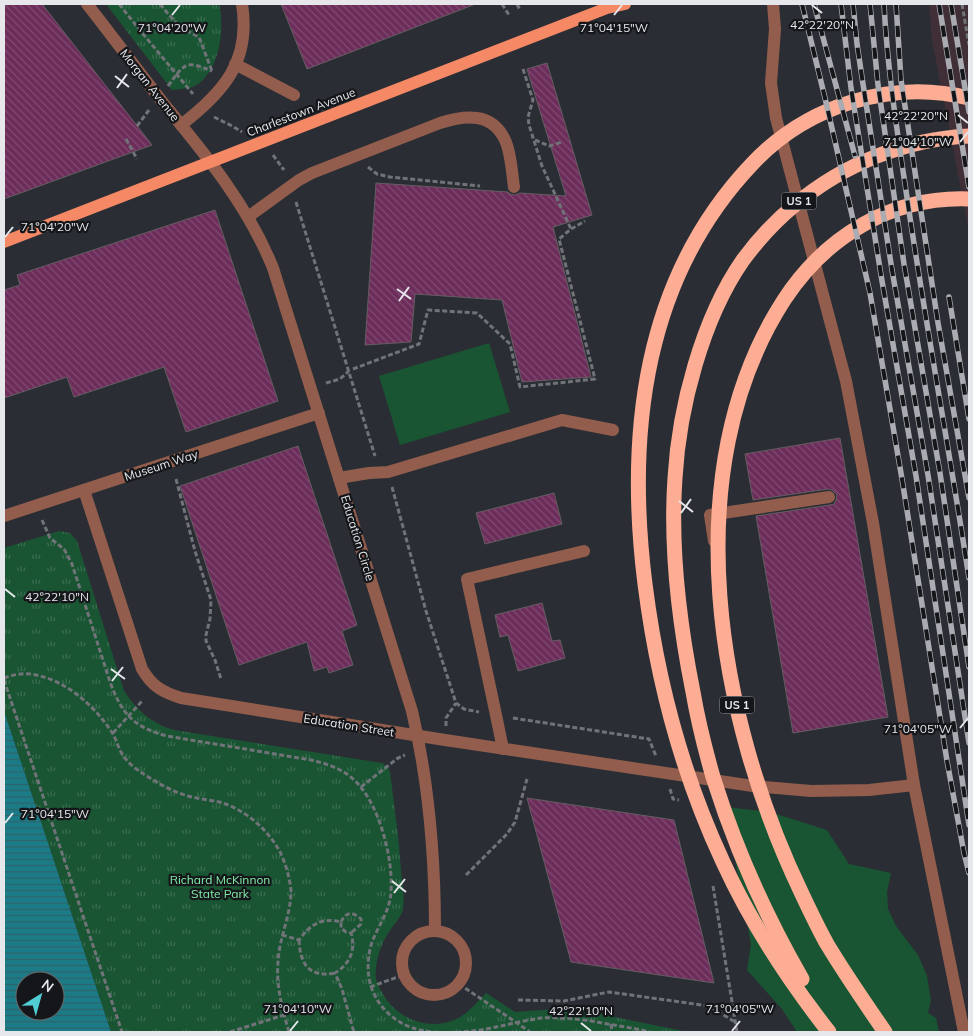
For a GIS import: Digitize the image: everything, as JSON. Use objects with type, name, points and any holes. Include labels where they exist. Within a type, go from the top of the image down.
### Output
[{"type":"highway","points":[[829,1032],[767,942],[723,863],[690,782],[677,740],[656,656],[648,613],[643,568],[638,480],[642,408],[656,337],[678,274],[707,220],[741,175],[761,154],[803,122],[850,101],[900,92],[927,92],[969,98]]},
{"type":"highway","name":"US 1","points":[[836,1032],[796,969],[751,878],[723,809],[704,744],[688,670],[674,557],[675,477],[679,442],[691,382],[711,321],[725,290],[743,261],[777,221],[808,194],[863,162],[918,143],[943,138],[969,136]]},
{"type":"highway","name":"US 1","points":[[885,1032],[826,942],[792,874],[765,806],[743,733],[732,681],[721,610],[720,504],[730,432],[750,365],[770,324],[797,282],[814,262],[848,233],[881,215],[902,207],[929,201],[969,198]]},
{"type":"main road","name":"Charlestown Avenue","points":[[4,242],[611,6],[625,4]]},
{"type":"street","name":"Morgan Avenue","points":[[88,4],[135,67],[213,165]]},
{"type":"street","points":[[181,124],[204,106],[229,77],[235,64],[243,34],[244,18],[242,4]]},
{"type":"street","points":[[773,4],[775,29],[771,83],[776,118],[846,381],[871,514],[914,785],[964,1032]]},
{"type":"street","points":[[235,64],[294,95]]},
{"type":"street","points":[[248,217],[305,176],[462,117],[481,118],[488,121],[502,135],[507,146],[514,187]]},
{"type":"street","name":"Education Circle","points":[[213,165],[248,217],[273,268],[409,700],[427,793],[433,845],[435,930]]},
{"type":"street","name":"Museum Way","points":[[4,516],[319,413]]},
{"type":"street","points":[[339,478],[388,472],[562,420],[613,430]]},
{"type":"street","name":"Education Street","points":[[84,490],[142,669],[149,681],[164,692],[181,698],[417,736],[753,786],[821,791],[870,790],[914,785]]},
{"type":"street","points":[[753,786],[710,515],[830,497]]},
{"type":"street","points":[[502,749],[467,579],[584,551]]},
{"type":"street","points":[[435,930],[454,938],[461,945],[466,955],[464,975],[459,984],[442,995],[429,995],[416,991],[403,975],[401,965],[402,954],[407,944],[414,937],[424,932],[435,930]]},
{"type":"path","points":[[119,4],[191,92]]},
{"type":"path","points":[[160,4],[178,26],[199,37],[212,71],[192,64],[184,67],[176,75]]},
{"type":"path","points":[[502,4],[509,15]]},
{"type":"path","points":[[517,4],[520,10]]},
{"type":"path","points":[[962,4],[969,45]]},
{"type":"path","points":[[523,69],[534,100],[528,118],[529,126],[542,166],[571,229]]},
{"type":"path","points":[[137,126],[148,112]]},
{"type":"path","points":[[215,118],[232,126],[246,136]]},
{"type":"path","points":[[126,139],[137,160]]},
{"type":"path","points":[[534,140],[549,146],[562,142]]},
{"type":"path","points":[[267,150],[282,168],[290,187],[377,462],[388,472],[426,611],[456,703],[464,709],[496,715],[649,739],[655,754]]},
{"type":"path","points":[[365,166],[377,174],[390,177],[480,186]]},
{"type":"path","points":[[353,369],[419,344],[428,310],[477,313],[510,344],[520,387],[595,379],[559,239],[585,221]]},
{"type":"path","points":[[325,384],[340,379],[349,371]]},
{"type":"path","points":[[176,479],[195,551],[211,600],[206,640],[221,679]]},
{"type":"path","points":[[43,524],[50,538],[64,548],[72,564],[110,682],[115,695],[129,717],[143,728],[167,736],[311,760],[333,766],[343,771],[361,787],[372,803],[382,829],[388,858],[391,884],[388,905],[370,950],[368,970],[370,987],[379,1002],[391,1016],[407,1026],[419,1030],[441,1032],[474,1031],[541,1018],[582,1020],[650,1032]]},
{"type":"path","points":[[122,1032],[4,679],[16,674],[44,677],[60,684],[85,701],[113,733],[122,754],[128,762],[142,774],[162,786],[175,791],[196,798],[217,801],[233,806],[260,826],[273,840],[284,864],[291,890],[289,909],[278,959],[277,977],[279,994],[289,1032]]},
{"type":"path","points":[[113,733],[143,700]]},
{"type":"path","points":[[446,718],[456,703]]},
{"type":"path","points":[[361,787],[404,755]]},
{"type":"path","points":[[466,875],[507,834],[515,822],[527,779]]},
{"type":"path","points":[[671,793],[673,799],[683,801]]},
{"type":"path","points":[[713,885],[736,1032]]},
{"type":"path","points":[[350,913],[356,914],[361,919],[360,924],[351,933],[341,928],[344,916],[350,913]]},
{"type":"path","points":[[341,922],[333,920],[324,921],[306,930],[299,940],[302,960],[307,967],[314,972],[325,975],[335,973],[342,968],[350,959],[353,950],[351,933]]},
{"type":"path","points":[[282,935],[299,940]]},
{"type":"path","points":[[335,973],[342,989],[353,1029],[356,1032]]},
{"type":"path","points":[[370,987],[403,975]]},
{"type":"path","points":[[459,984],[530,1032]]},
{"type":"path","points":[[518,1000],[564,1001],[609,992],[709,1006],[735,1022]]},
{"type":"path","points":[[230,1032],[284,1015]]},
{"type":"path","points":[[611,1024],[612,1032]]},
{"type":"shaded area","points":[[929,4],[969,4],[969,231],[932,40]]},
{"type":"green space","points":[[106,4],[219,4],[221,37],[219,49],[210,70],[195,86],[172,90]]},
{"type":"green space","points":[[489,343],[510,412],[400,445],[379,376]]},
{"type":"green space","name":"Richard McKinnon State Park","points":[[59,531],[70,533],[77,541],[124,691],[148,718],[174,730],[382,763],[387,766],[390,772],[404,904],[401,915],[381,948],[377,960],[376,979],[386,999],[399,1013],[425,1023],[445,1023],[463,1015],[486,993],[515,1012],[570,1008],[688,1032],[111,1032],[4,711],[4,548]]},
{"type":"green space","points":[[725,807],[770,812],[827,830],[849,864],[891,873],[887,892],[888,909],[896,926],[918,955],[927,976],[931,1000],[928,1013],[936,1018],[939,1032],[797,1032],[782,1009],[747,970],[751,944]]},
{"type":"water","points":[[4,711],[111,1032],[4,1032]]},
{"type":"building","points":[[4,4],[42,4],[152,145],[4,199]]},
{"type":"building","points":[[281,4],[473,4],[473,5],[307,69]]},
{"type":"building","points":[[547,63],[592,215],[553,227],[591,377],[522,382],[502,300],[415,294],[411,342],[365,345],[376,183],[508,192],[515,195],[520,193],[566,196],[527,69]]},
{"type":"building","points":[[215,210],[278,401],[186,432],[164,367],[74,397],[67,377],[4,398],[4,290],[20,285],[17,275]]},
{"type":"building","points":[[840,438],[888,717],[793,733],[756,516],[834,504],[837,495],[828,489],[753,500],[745,454]]},
{"type":"building","points":[[298,446],[357,625],[342,631],[353,665],[329,673],[327,667],[314,671],[307,642],[239,665],[180,486]]},
{"type":"building","points":[[554,493],[562,524],[485,544],[476,513]]},
{"type":"building","points":[[542,603],[552,641],[560,640],[565,658],[518,671],[508,635],[500,637],[495,615]]},
{"type":"building","points":[[527,798],[674,820],[714,983],[571,962]]},
{"type":"railway","points":[[802,4],[870,293],[947,761],[969,873]]},
{"type":"railway","points":[[814,4],[855,156]]},
{"type":"railway","points":[[841,4],[851,88],[916,476],[969,825]]},
{"type":"railway","points":[[853,4],[857,44],[892,270],[928,475],[969,743]]},
{"type":"railway","points":[[870,4],[878,85],[904,264],[940,473],[969,667]]},
{"type":"railway","points":[[884,4],[895,116],[920,283],[969,578]]},
{"type":"railway","points":[[896,4],[901,80],[938,323],[969,498]]},
{"type":"railway","points":[[939,4],[969,187]]},
{"type":"railway","points":[[951,4],[969,112]]},
{"type":"railway","points":[[949,297],[969,419]]}]
